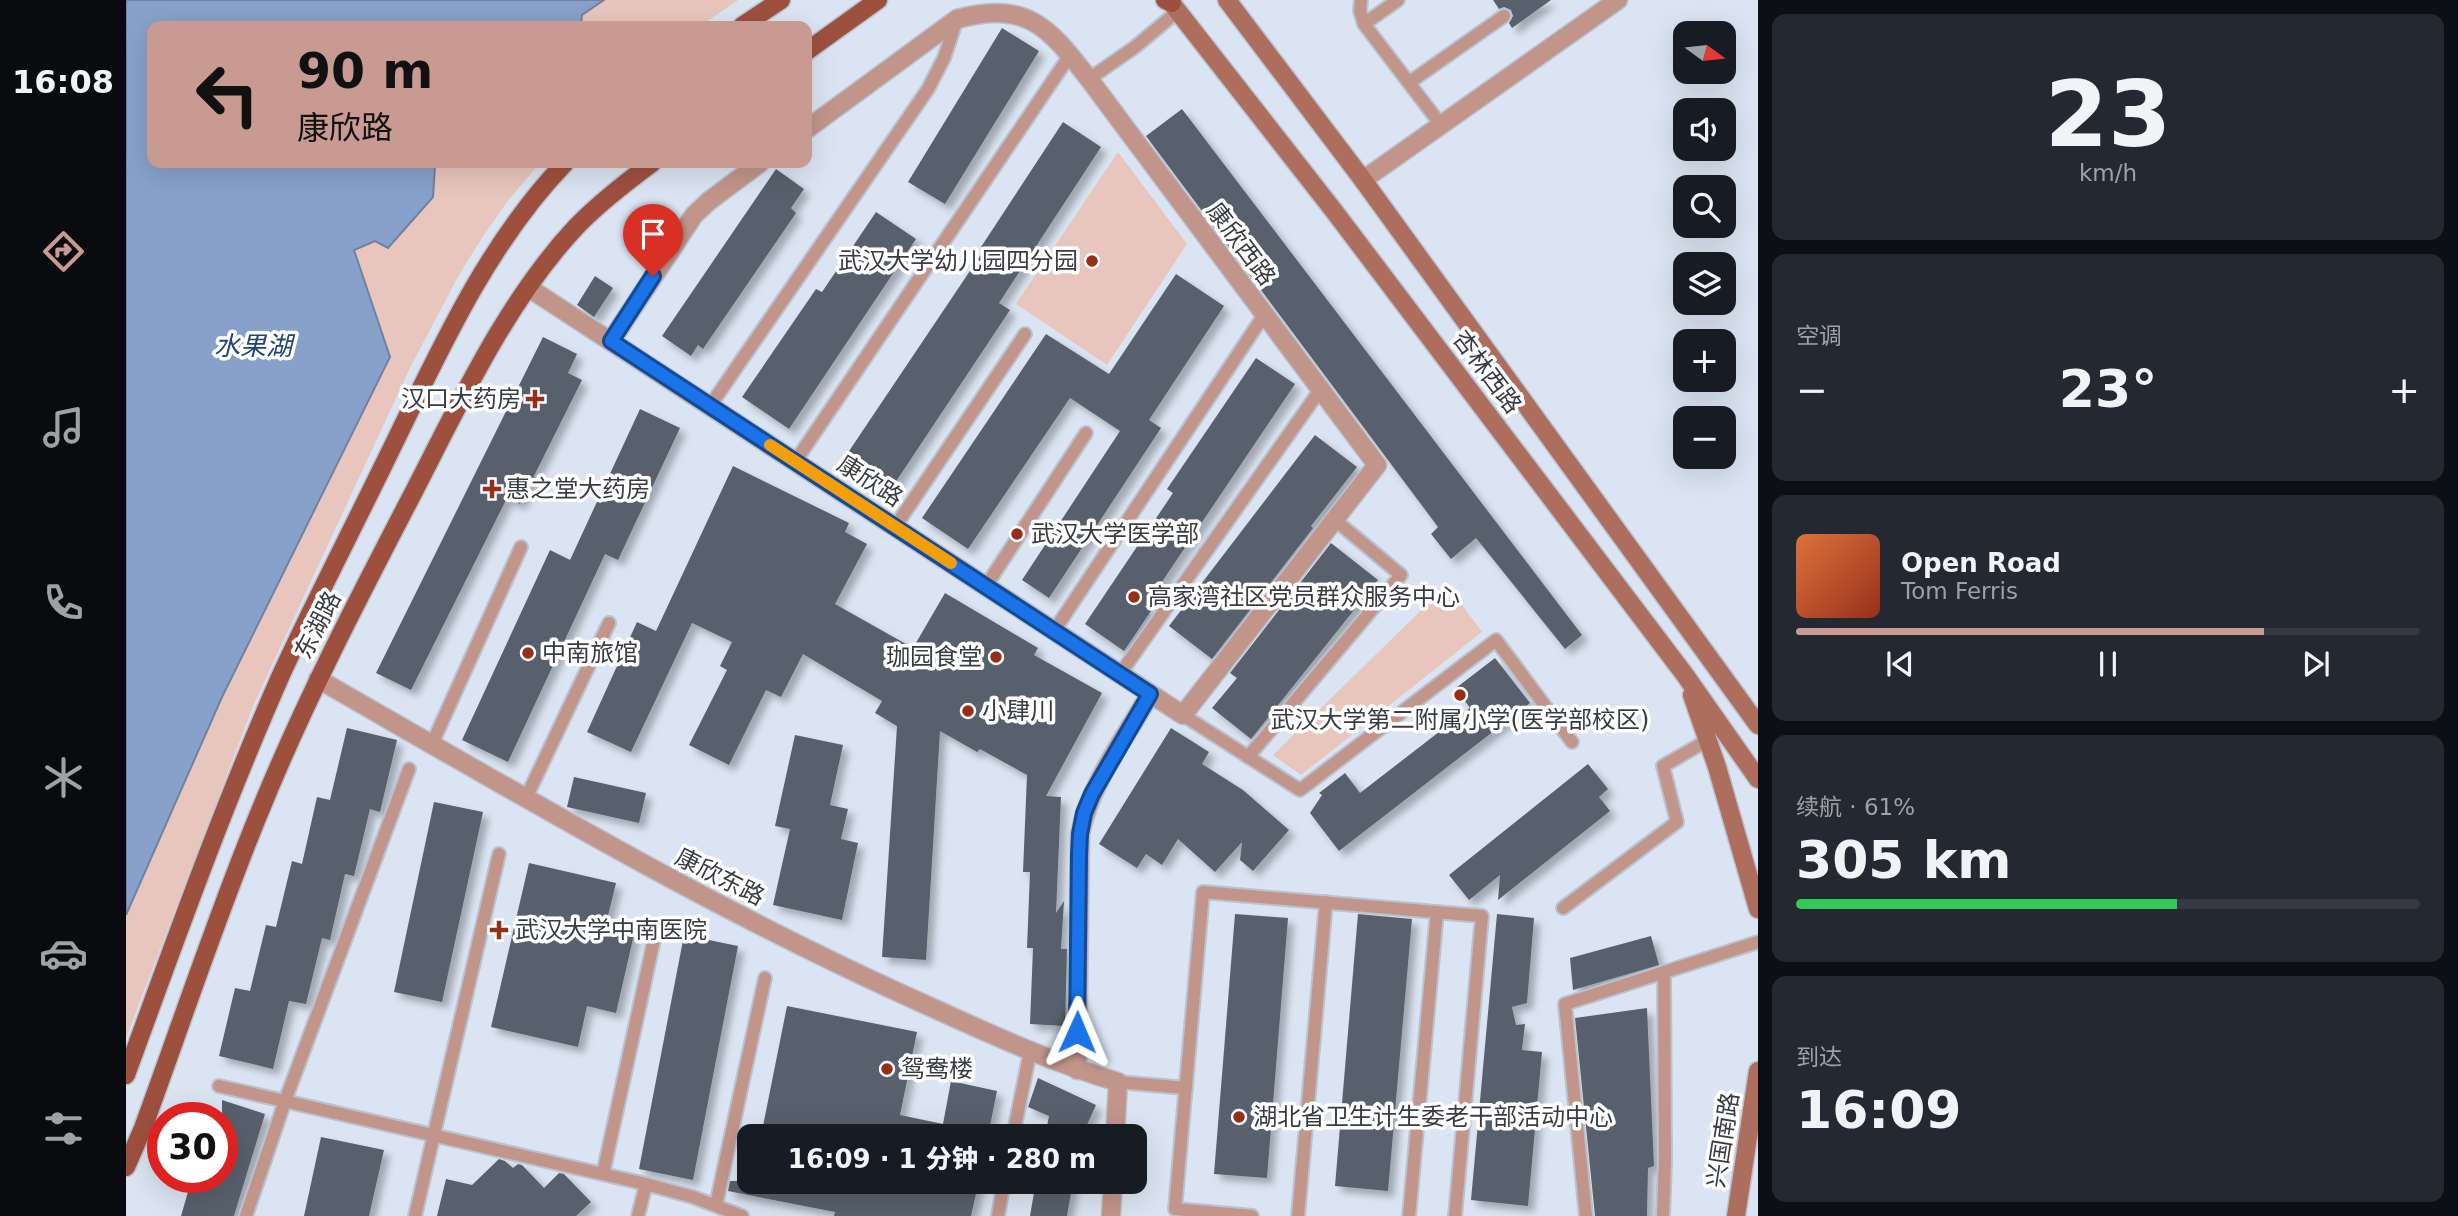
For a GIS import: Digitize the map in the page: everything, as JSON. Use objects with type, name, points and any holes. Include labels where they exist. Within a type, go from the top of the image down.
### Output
[{"type":"main road","points":[[750,21],[781,0]]},
{"type":"main road","name":"杏林西路","points":[[1227,0],[1363,180],[1620,531],[1758,725]]},
{"type":"main road","points":[[812,47],[876,2]]},
{"type":"main road","name":"杏林西路","points":[[1171,4],[1334,211],[1685,675],[1758,779]]},
{"type":"main road","name":"东湖路","points":[[126,1075],[232,794],[282,674],[433,364],[477,283],[523,214],[561,168]]},
{"type":"main road","name":"东湖路","points":[[126,1167],[143,1128],[260,810],[318,679],[461,401],[529,288],[576,227],[606,198],[645,168]]},
{"type":"main road","points":[[1685,675],[1739,840],[1758,909]]},
{"type":"main road","points":[[1738,698],[1758,709]]},
{"type":"main road","name":"兴国南路","points":[[1735,1216],[1758,1071]]},
{"type":"street","points":[[1363,180],[1618,0]]},
{"type":"street","name":"康欣西路","points":[[812,125],[957,19],[989,6],[1011,6],[1022,10],[1041,22],[1089,79],[1377,465],[1184,715]]},
{"type":"street","points":[[611,341],[694,215],[753,168]]},
{"type":"street","name":"康欣路","points":[[529,288],[1184,715]]},
{"type":"street","name":"康欣东路","points":[[318,679],[609,846],[731,911],[853,971],[1030,1052],[1118,1082]]},
{"type":"street","points":[[1077,1070],[1080,834],[1084,813],[1092,794],[1150,694]]},
{"type":"street","points":[[1116,1124],[1118,1082]]},
{"type":"street","points":[[1111,1216],[1112,1194]]},
{"type":"lane","points":[[1360,0],[1364,23],[1441,125]]},
{"type":"lane","points":[[1364,23],[1398,0]]},
{"type":"lane","points":[[1089,79],[1135,47],[1171,4]]},
{"type":"lane","points":[[1410,82],[1504,16]]},
{"type":"lane","points":[[710,406],[928,89],[944,58],[957,19]]},
{"type":"lane","points":[[795,462],[1070,55]]},
{"type":"lane","points":[[1054,631],[1264,315]]},
{"type":"lane","points":[[895,527],[1025,334]]},
{"type":"lane","points":[[1120,674],[1320,390]]},
{"type":"lane","points":[[986,586],[1086,433]]},
{"type":"lane","points":[[1248,757],[1401,575],[1335,520]]},
{"type":"lane","points":[[432,744],[521,547]]},
{"type":"lane","points":[[526,798],[609,623]]},
{"type":"lane","points":[[1184,715],[1300,790],[1496,640],[1572,741]]},
{"type":"lane","points":[[1563,908],[1676,822],[1663,766],[1707,740]]},
{"type":"lane","points":[[246,1216],[285,1101],[409,769]]},
{"type":"lane","points":[[415,1216],[499,854]]},
{"type":"lane","points":[[1252,1216],[1173,1213],[1203,891],[1482,916],[1455,1216]]},
{"type":"lane","points":[[1298,1216],[1326,902]]},
{"type":"lane","points":[[1409,1216],[1437,912]]},
{"type":"lane","points":[[603,1174],[655,935]]},
{"type":"lane","points":[[1586,1216],[1565,1004],[1758,942]]},
{"type":"lane","points":[[1663,1216],[1664,972]]},
{"type":"lane","points":[[716,1205],[765,978]]},
{"type":"lane","points":[[1015,1124],[1030,1052]]},
{"type":"lane","points":[[1118,1082],[1186,1088]]},
{"type":"lane","points":[[219,1086],[646,1184],[716,1205],[742,1216]]},
{"type":"lane","points":[[638,1216],[646,1184]]},
{"type":"lane","points":[[998,1216],[1002,1194]]},
{"type":"shaded area","points":[[604,0],[738,0],[707,21],[581,21],[582,15]]},
{"type":"shaded area","points":[[1118,152],[1187,244],[1107,365],[1016,304]]},
{"type":"shaded area","points":[[435,168],[536,168],[507,202],[482,238],[459,275],[410,368],[254,704],[126,1038],[126,915],[222,697],[390,357],[354,250],[375,241],[388,248],[433,197]]},
{"type":"shaded area","points":[[1447,585],[1482,632],[1301,775],[1273,755]]},
{"type":"water","name":"水果湖","points":[[126,0],[604,0],[582,15],[581,21],[147,21],[147,168],[435,168],[433,197],[388,248],[375,241],[354,250],[390,357],[222,697],[126,915]]},
{"type":"building","points":[[1493,0],[1551,0],[1512,28],[1509,23],[1513,16],[1511,10],[1504,7],[1499,9]]},
{"type":"building","points":[[1002,28],[1039,51],[945,204],[908,182]]},
{"type":"building","points":[[1182,109],[1582,635],[1565,649],[1476,538],[1451,559],[1431,534],[1438,527],[1146,136]]},
{"type":"building","points":[[1063,122],[1101,147],[999,303],[1010,310],[887,495],[841,463],[984,250],[981,247]]},
{"type":"building","points":[[776,169],[804,189],[791,208],[796,213],[703,349],[698,345],[691,356],[662,336]]},
{"type":"building","points":[[876,212],[916,239],[789,429],[742,397],[816,289],[822,292]]},
{"type":"building","points":[[1176,274],[1224,306],[1149,420],[1161,428],[1049,598],[1022,580],[1120,431],[1070,398],[968,549],[922,518],[1046,334],[1109,374]]},
{"type":"building","points":[[595,276],[613,288],[594,317],[577,305]]},
{"type":"building","points":[[543,337],[577,354],[568,373],[582,380],[520,504],[507,498],[411,690],[376,673]]},
{"type":"building","points":[[1256,358],[1295,384],[1145,607],[1151,611],[1124,651],[1085,624],[1173,493],[1167,489]]},
{"type":"building","points":[[640,409],[680,428],[618,560],[605,554],[508,762],[462,740],[550,550],[570,560]]},
{"type":"building","points":[[1315,435],[1357,467],[1212,659],[1169,626]]},
{"type":"building","points":[[733,466],[849,523],[845,532],[867,544],[835,604],[913,648],[945,593],[1038,648],[1034,655],[1102,693],[1046,796],[1061,797],[1056,913],[1064,901],[1061,949],[1067,949],[1065,1026],[1030,1024],[1033,948],[1027,948],[1030,872],[1023,872],[1027,775],[940,731],[926,960],[882,957],[897,726],[875,713],[882,701],[803,654],[781,697],[766,690],[729,765],[689,745],[727,670],[720,666],[732,642],[692,623],[631,752],[587,732],[637,622],[656,631]]},
{"type":"building","points":[[1331,543],[1378,580],[1251,739],[1212,708],[1237,678],[1230,673]]},
{"type":"building","points":[[1495,658],[1530,703],[1339,851],[1310,813],[1322,795],[1319,793],[1345,773],[1360,793],[1470,708],[1456,688]]},
{"type":"building","points":[[347,728],[397,740],[380,812],[370,809],[354,876],[345,874],[330,940],[322,938],[306,1004],[289,1001],[273,1069],[219,1056],[235,988],[250,991],[266,925],[276,927],[292,861],[302,864],[317,797],[330,800]]},
{"type":"building","points":[[1171,728],[1209,752],[1202,764],[1243,790],[1289,830],[1253,871],[1240,860],[1242,842],[1215,872],[1178,839],[1162,865],[1146,854],[1137,868],[1099,844]]},
{"type":"building","points":[[795,735],[843,745],[830,805],[848,809],[841,839],[858,843],[842,920],[773,905],[790,829],[775,826]]},
{"type":"building","points":[[1588,764],[1608,789],[1599,797],[1610,811],[1498,900],[1500,875],[1469,900],[1449,875]]},
{"type":"building","points":[[574,777],[646,793],[639,823],[567,807]]},
{"type":"building","points":[[434,802],[483,812],[442,1002],[394,992]]},
{"type":"building","points":[[529,863],[616,883],[606,924],[635,930],[616,1013],[587,1006],[578,1047],[491,1027]]},
{"type":"building","points":[[1235,914],[1288,918],[1267,1178],[1214,1174]]},
{"type":"building","points":[[1358,914],[1412,919],[1388,1191],[1335,1186]]},
{"type":"building","points":[[1497,914],[1534,918],[1527,1003],[1512,1007],[1516,1025],[1525,1024],[1522,1050],[1542,1052],[1528,1206],[1471,1200]]},
{"type":"building","points":[[684,935],[738,946],[693,1180],[639,1169]]},
{"type":"building","points":[[1651,936],[1659,965],[1573,990],[1570,958]]},
{"type":"building","points":[[787,1006],[917,1032],[900,1115],[943,1124],[763,1124]]},
{"type":"building","points":[[1647,1008],[1654,1166],[1648,1168],[1647,1216],[1595,1216],[1575,1018]]},
{"type":"building","points":[[1038,1078],[1096,1105],[1087,1124],[1047,1124],[1049,1116],[1028,1107]]},
{"type":"building","points":[[951,1081],[997,1091],[990,1124],[943,1124]]},
{"type":"building","points":[[238,1105],[265,1114],[234,1216],[181,1216],[188,1193],[238,1193]]},
{"type":"building","points":[[321,1137],[384,1150],[369,1216],[304,1216]]},
{"type":"building","points":[[499,1159],[513,1168],[518,1164],[522,1165],[544,1188],[559,1173],[564,1174],[591,1202],[576,1216],[437,1216],[446,1179],[472,1185]]},
{"type":"building","points":[[730,1181],[737,1181],[737,1193],[728,1191]]},
{"type":"building","points":[[743,1194],[976,1194],[971,1216],[834,1216],[835,1212]]},
{"type":"building","points":[[1034,1194],[1071,1194],[1067,1216],[1030,1216]]},
{"type":"slow traffic","points":[[770,445],[951,563]]},
{"type":"place","name":"武汉大学幼儿园四分园","points":[[1092,261]]},
{"type":"place","name":"汉口大药房","points":[[535,399]]},
{"type":"place","name":"惠之堂大药房","points":[[492,489]]},
{"type":"place","name":"武汉大学医学部","points":[[1017,534]]},
{"type":"place","name":"高家湾社区党员群众服务中心","points":[[1134,597]]},
{"type":"place","name":"中南旅馆","points":[[528,653]]},
{"type":"place","name":"珈园食堂","points":[[996,657]]},
{"type":"place","name":"武汉大学第二附属小学(医学部校区)","points":[[1460,695]]},
{"type":"place","name":"小肆川","points":[[968,711]]},
{"type":"place","name":"武汉大学中南医院","points":[[499,930]]},
{"type":"place","name":"鸳鸯楼","points":[[887,1069]]},
{"type":"place","name":"湖北省卫生计生委老干部活动中心","points":[[1239,1117]]},
{"type":"route","points":[[653,276],[611,341],[1150,694],[1092,794],[1084,813],[1079,855],[1077,1032]]}]
